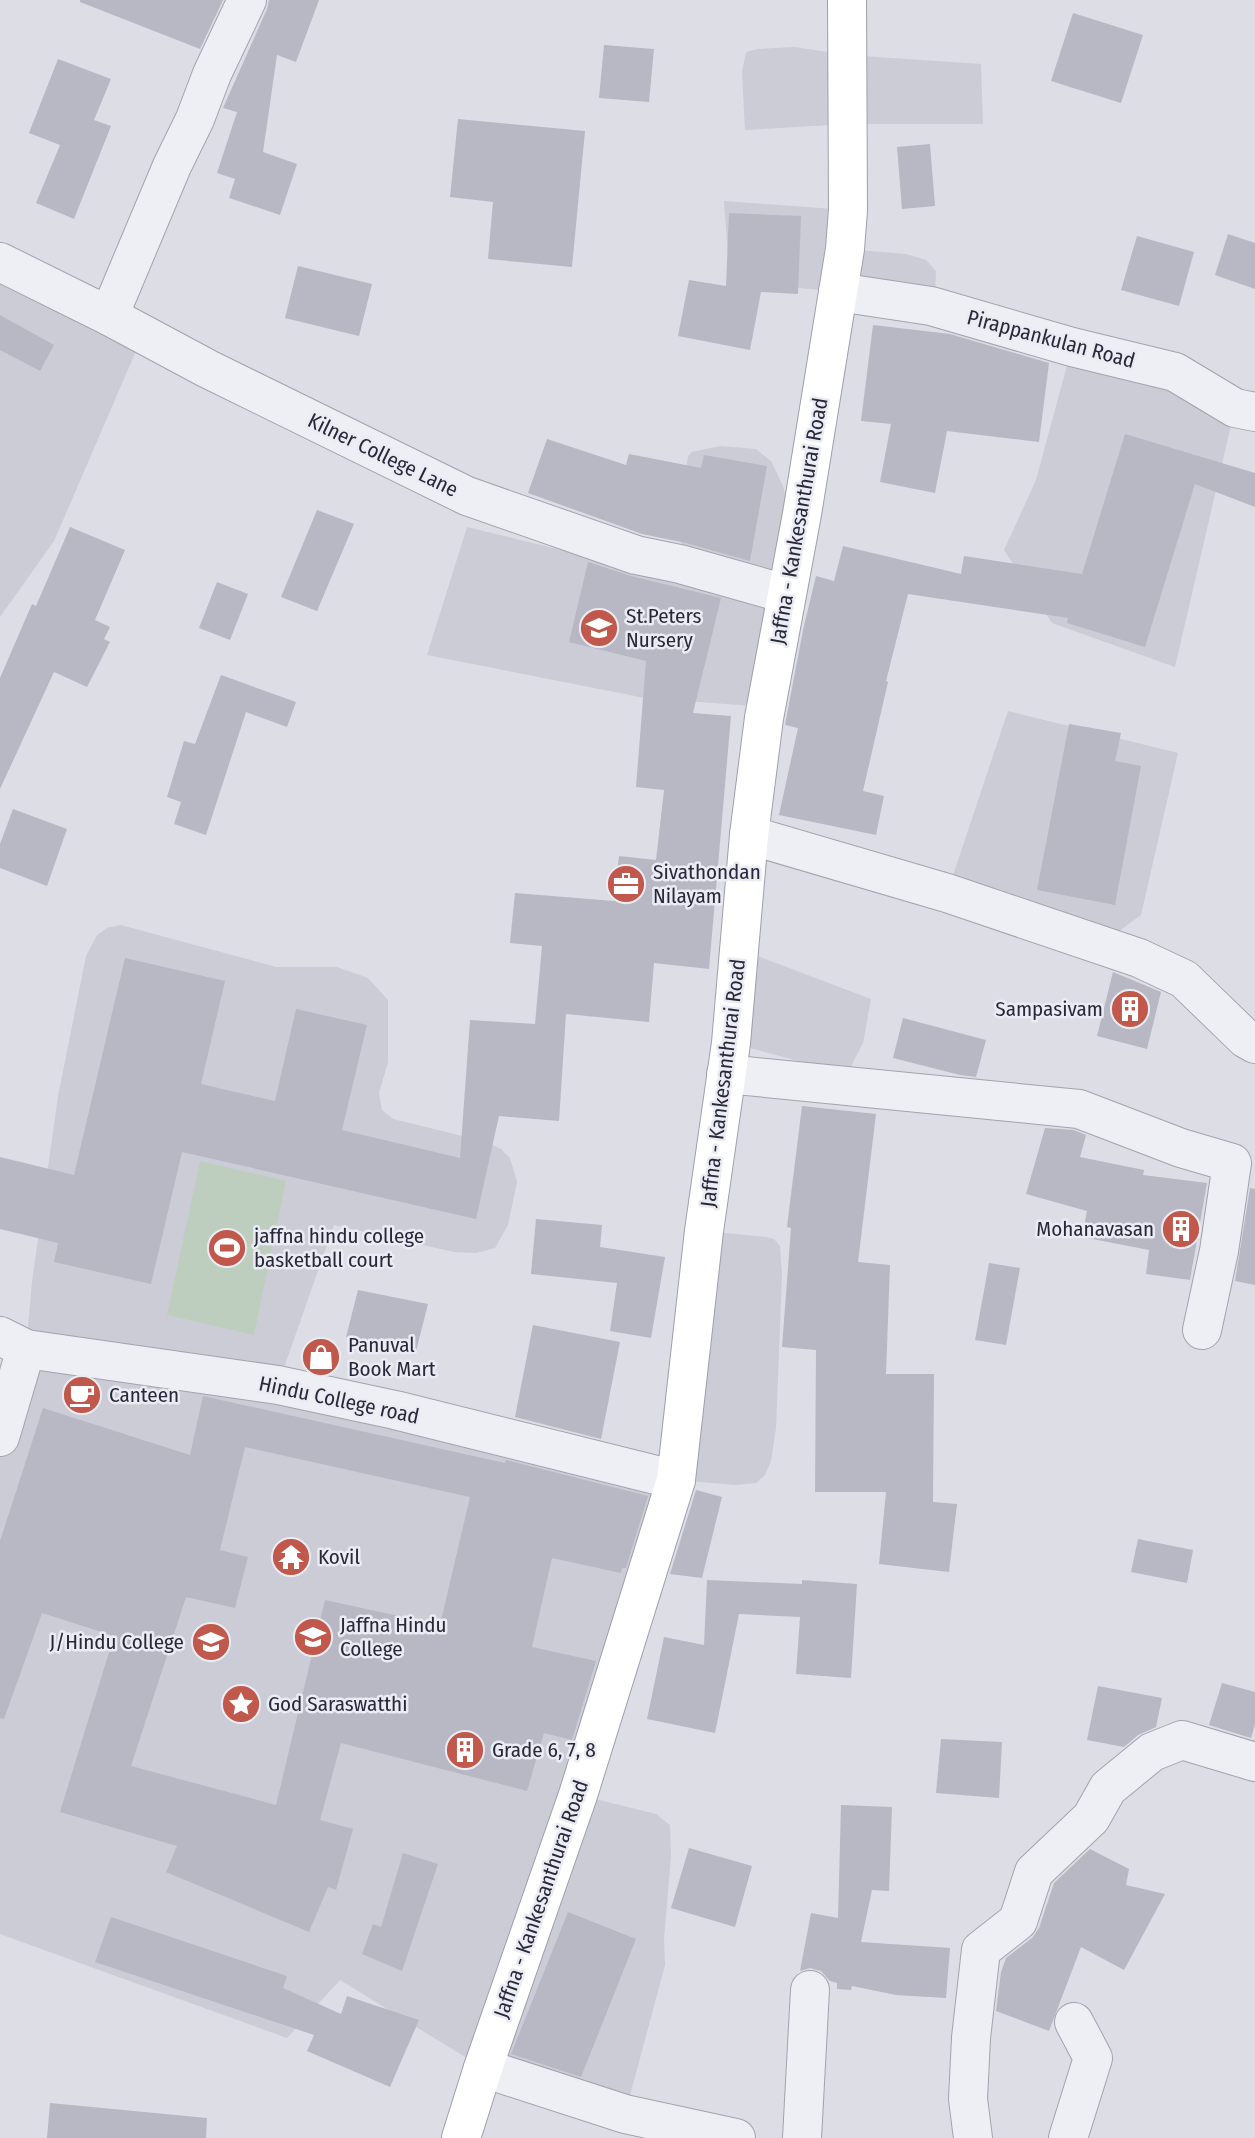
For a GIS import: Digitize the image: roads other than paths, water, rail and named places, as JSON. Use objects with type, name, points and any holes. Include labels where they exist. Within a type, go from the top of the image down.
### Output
[{"type":"main road","name":"Jaffna - Kankesanthurai Road","points":[[461,2138],[574,1807],[676,1480],[704,1231],[726,1074],[749,835],[764,718],[802,514],[845,248],[848,211],[847,0]]},
{"type":"street","points":[[109,316],[212,74],[247,0]]},
{"type":"street","name":"Kilner College Lane","points":[[0,262],[208,369],[467,496],[636,555],[680,564],[786,594]]},
{"type":"street","name":"Pirappankulan Road","points":[[838,292],[931,306],[1175,372],[1235,408],[1255,412]]},
{"type":"street","points":[[749,835],[947,893],[1139,958],[1184,979],[1246,1039],[1255,1044]]},
{"type":"street","points":[[726,1074],[1079,1109],[1181,1148],[1233,1163],[1219,1251],[1202,1330]]},
{"type":"street","points":[[0,1437],[13,1343]]},
{"type":"street","name":"Hindu College road","points":[[13,1343],[278,1385],[395,1410],[676,1480]]},
{"type":"street","points":[[973,2138],[968,2099],[971,2038],[981,1950],[1018,1921],[1034,1872],[1091,1818],[1108,1788],[1152,1752],[1182,1740],[1255,1762]]},
{"type":"street","points":[[802,2138],[810,1990]]},
{"type":"street","points":[[1068,2138],[1093,2058],[1074,2022]]},
{"type":"street","points":[[483,2068],[625,2114],[736,2138]]},
{"type":"place","name":"St.Peters Nursery","points":[[599,628]]},
{"type":"place","name":"Sivathondan Nilayam","points":[[626,884]]},
{"type":"place","name":"Sampasivam","points":[[1130,1009]]},
{"type":"place","name":"Mohanavasan","points":[[1181,1229]]},
{"type":"place","name":"jaffna hindu college basketball court","points":[[227,1248]]},
{"type":"place","name":"Panuval Book Mart","points":[[321,1357]]},
{"type":"place","name":"Canteen","points":[[82,1395]]},
{"type":"place","name":"Kovil","points":[[291,1557]]},
{"type":"place","name":"Jaffna Hindu College","points":[[313,1637]]},
{"type":"place","name":"J/Hindu College","points":[[211,1642]]},
{"type":"place","name":"God Saraswatthi","points":[[241,1704]]},
{"type":"place","name":"Grade 6, 7, 8","points":[[465,1750]]}]
